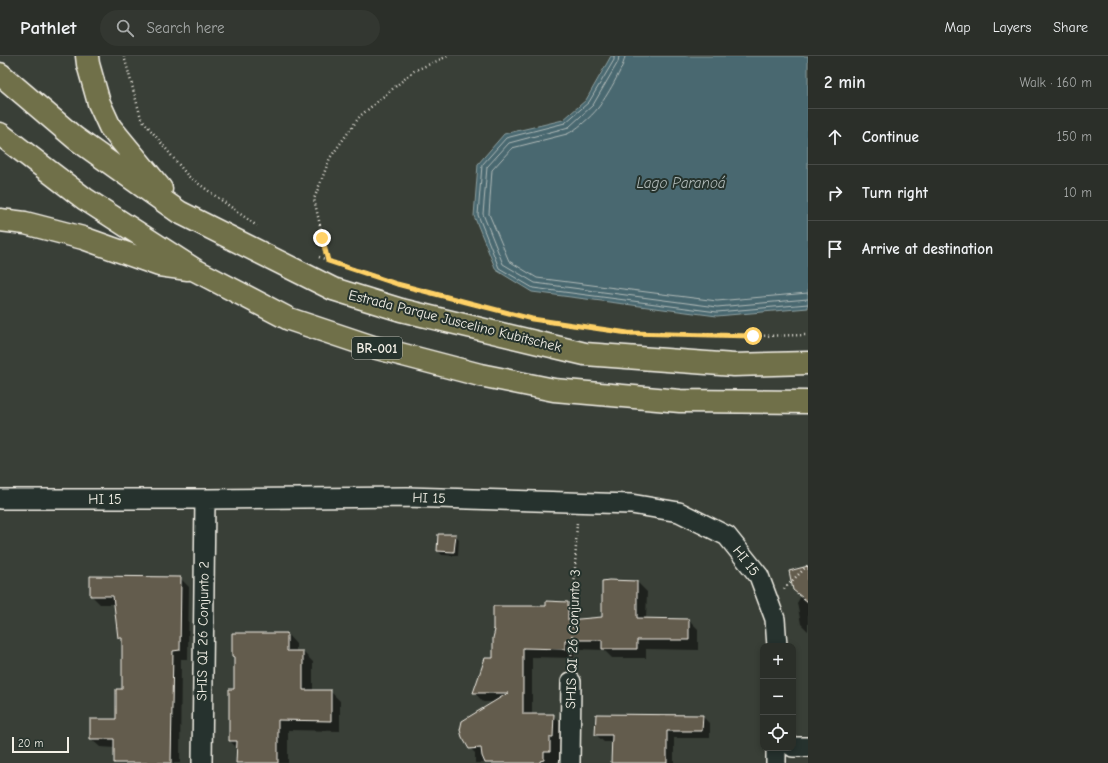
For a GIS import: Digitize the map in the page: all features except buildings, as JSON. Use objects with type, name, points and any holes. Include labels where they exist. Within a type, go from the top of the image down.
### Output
[{"type":"highway","points":[[87,56],[99,103],[110,127],[180,212]]},
{"type":"highway","name":"Estrada Parque Juscelino Kubitschek","points":[[0,74],[75,138],[180,212],[333,289],[401,310],[585,354],[734,365],[808,363]]},
{"type":"highway","name":"BR-001","points":[[0,134],[85,199],[195,270],[289,319],[373,347],[480,375],[554,390],[680,401],[808,402]]},
{"type":"highway","points":[[0,220],[25,223],[82,238],[159,265],[195,270]]},
{"type":"street","name":"HI 15","points":[[0,499],[407,497],[631,504],[679,512],[727,536],[759,576],[775,619],[777,643]]},
{"type":"street","name":"SHIS QI 26 Conjunto 2","points":[[202,763],[205,499]]},
{"type":"street","name":"SHIS QI 26 Conjunto 3","points":[[570,763],[571,682]]},
{"type":"street","points":[[796,747],[808,747]]},
{"type":"street","points":[[776,751],[776,763]]},
{"type":"path","points":[[124,56],[141,118],[188,176],[262,230]]},
{"type":"path","points":[[328,261],[314,199],[330,158],[360,116],[414,71],[448,56]]},
{"type":"path","points":[[313,255],[397,284],[487,308]]},
{"type":"path","points":[[539,320],[628,333],[753,336],[808,335]]},
{"type":"path","name":"SHIS QI 26 Conjunto 3","points":[[571,682],[577,514]]},
{"type":"path","points":[[759,576],[783,589],[808,565]]},
{"type":"water","name":"Lago Paranoá","points":[[611,56],[808,56],[808,308],[717,316],[532,292],[496,270],[474,216],[478,164],[504,134],[563,120],[586,100]]},
{"type":"route","points":[[322,238],[328,261],[397,284],[532,319],[628,333],[753,336]]}]
